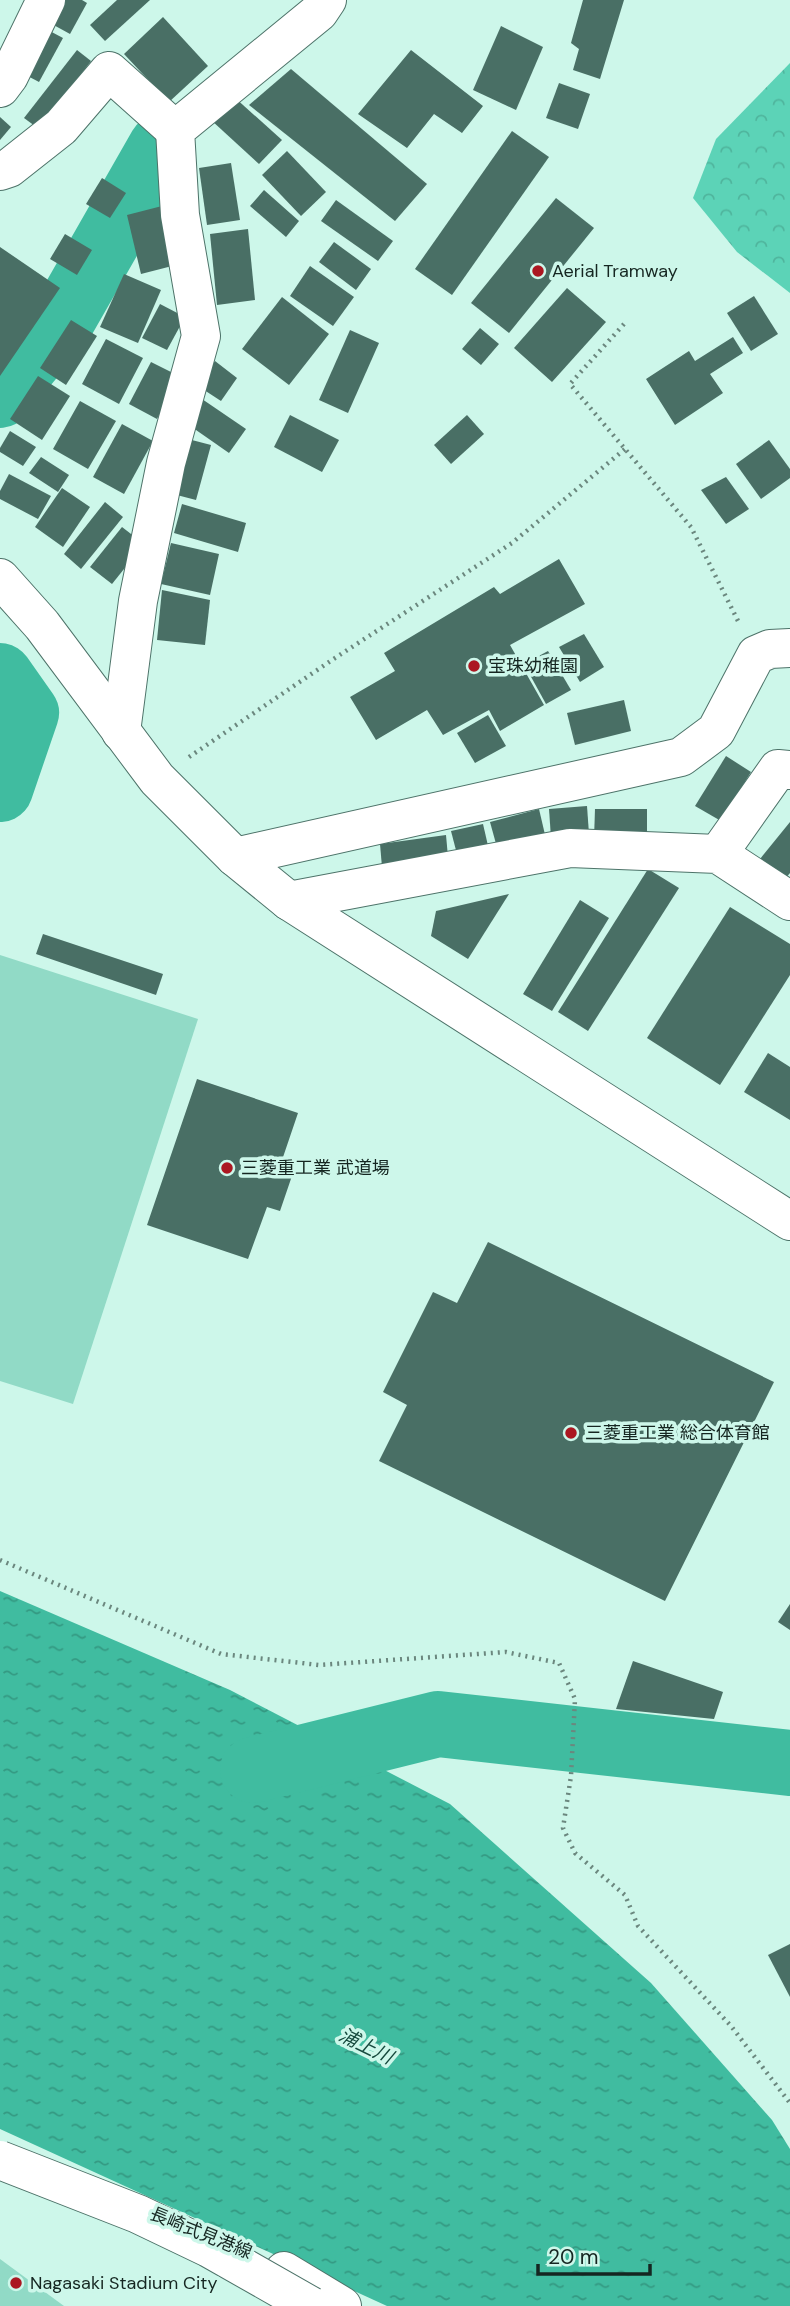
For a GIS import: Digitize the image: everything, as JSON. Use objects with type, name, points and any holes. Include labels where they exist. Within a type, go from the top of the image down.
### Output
[{"type":"street","points":[[0,88],[9,76],[46,0]]},
{"type":"street","points":[[175,130],[319,12],[327,0]]},
{"type":"street","points":[[0,171],[9,168],[61,127],[109,71],[175,130],[180,215],[201,336],[166,463],[138,601],[121,732]]},
{"type":"street","points":[[0,578],[42,625],[157,779],[235,857],[289,901],[790,1221]]},
{"type":"street","points":[[235,857],[681,757],[716,732],[773,651]]},
{"type":"street","points":[[718,855],[778,769],[790,770]]},
{"type":"street","points":[[289,901],[570,848],[718,855],[790,901]]},
{"type":"street","name":"長崎式見港線","points":[[0,2162],[138,2214],[209,2248],[311,2306]]},
{"type":"street","name":"長崎式見港線","points":[[0,2162],[189,2225],[263,2258],[342,2306]]},
{"type":"path","points":[[624,324],[570,384],[691,527],[773,651]]},
{"type":"path","points":[[157,779],[332,660],[512,544],[625,449]]},
{"type":"path","points":[[0,1560],[221,1654],[319,1665],[506,1652],[559,1663],[575,1699],[570,1776],[563,1828],[575,1853],[625,1895],[638,1926],[731,2026],[790,2102]]},
{"type":"green space","points":[[790,63],[790,293],[737,252],[693,198],[716,139]]},
{"type":"shaded area","points":[[0,955],[198,1019],[73,1404],[0,1381]]},
{"type":"shaded area","name":"Nagasaki Stadium City","points":[[0,2259],[64,2306],[0,2306]]},
{"type":"water","name":"浦上川","points":[[0,1591],[230,1690],[450,1804],[651,1983],[772,2120],[790,2149],[790,2306],[387,2306],[0,2129]]},
{"type":"building","points":[[63,0],[82,0],[87,3],[70,34],[50,23]]},
{"type":"building","points":[[117,0],[150,0],[105,41],[90,25]]},
{"type":"building","points":[[583,0],[624,0],[600,79],[573,70],[579,49],[571,43]]},
{"type":"building","points":[[163,17],[208,66],[169,102],[124,54]]},
{"type":"building","points":[[501,26],[543,47],[516,110],[473,90]]},
{"type":"building","points":[[46,29],[63,38],[39,82],[22,73]]},
{"type":"building","points":[[77,50],[91,61],[39,129],[24,118]]},
{"type":"building","points":[[411,50],[483,106],[462,133],[434,114],[407,148],[358,114]]},
{"type":"building","points":[[291,69],[427,184],[395,221],[249,105]]},
{"type":"building","points":[[559,83],[590,94],[578,129],[546,118]]},
{"type":"building","points":[[233,96],[282,140],[259,164],[211,120]]},
{"type":"building","points":[[0,117],[11,127],[0,140]]},
{"type":"building","points":[[512,131],[549,157],[452,295],[415,269]]},
{"type":"building","points":[[287,151],[326,192],[301,216],[262,175]]},
{"type":"building","points":[[231,163],[240,220],[207,225],[199,168]]},
{"type":"building","points":[[102,178],[126,193],[110,218],[86,204]]},
{"type":"building","points":[[264,190],[299,221],[286,237],[250,206]]},
{"type":"building","points":[[556,198],[594,228],[509,333],[471,303]]},
{"type":"building","points":[[336,200],[393,241],[378,261],[321,221]]},
{"type":"building","points":[[162,206],[176,265],[141,274],[127,215]]},
{"type":"building","points":[[248,229],[255,300],[217,305],[210,234]]},
{"type":"building","points":[[65,234],[92,250],[77,275],[50,259]]},
{"type":"building","points":[[334,242],[371,269],[356,290],[319,262]]},
{"type":"building","points":[[0,247],[60,288],[0,376]]},
{"type":"building","points":[[310,266],[354,297],[333,326],[290,296]]},
{"type":"building","points":[[124,274],[161,290],[138,343],[100,327]]},
{"type":"building","points":[[567,288],[606,322],[552,382],[514,348]]},
{"type":"building","points":[[754,296],[778,334],[751,351],[727,313]]},
{"type":"building","points":[[282,297],[329,334],[289,385],[242,349]]},
{"type":"building","points":[[160,304],[185,317],[167,350],[142,338]]},
{"type":"building","points":[[71,320],[97,336],[66,385],[40,368]]},
{"type":"building","points":[[480,328],[499,344],[481,365],[462,349]]},
{"type":"building","points":[[350,330],[379,343],[348,413],[319,400]]},
{"type":"building","points":[[733,337],[743,353],[710,374],[723,393],[675,425],[646,379],[689,351],[695,361]]},
{"type":"building","points":[[106,339],[143,358],[119,404],[82,384]]},
{"type":"building","points":[[215,361],[237,378],[221,401],[198,386]]},
{"type":"building","points":[[151,362],[179,376],[157,419],[129,404]]},
{"type":"building","points":[[38,376],[70,396],[42,440],[10,419]]},
{"type":"building","points":[[202,399],[246,429],[229,453],[186,423]]},
{"type":"building","points":[[80,401],[116,421],[88,469],[53,449]]},
{"type":"building","points":[[290,415],[339,440],[322,472],[274,447]]},
{"type":"building","points":[[467,415],[484,434],[451,464],[434,445]]},
{"type":"building","points":[[122,424],[153,441],[124,494],[93,477]]},
{"type":"building","points":[[10,431],[36,447],[23,466],[0,452]]},
{"type":"building","points":[[188,439],[211,445],[196,500],[173,494]]},
{"type":"building","points":[[769,440],[790,469],[790,478],[761,499],[736,464]]},
{"type":"building","points":[[41,457],[69,475],[58,492],[29,473]]},
{"type":"building","points":[[9,474],[51,496],[38,519],[0,499],[0,491]]},
{"type":"building","points":[[726,477],[749,509],[726,524],[701,490]]},
{"type":"building","points":[[62,488],[90,507],[63,547],[35,527]]},
{"type":"building","points":[[105,502],[123,517],[81,569],[64,554]]},
{"type":"building","points":[[182,504],[246,523],[238,552],[174,533]]},
{"type":"building","points":[[122,527],[144,544],[112,584],[90,567]]},
{"type":"building","points":[[171,543],[219,554],[210,595],[161,584]]},
{"type":"building","points":[[559,559],[585,604],[510,645],[544,705],[500,731],[489,710],[443,735],[427,710],[376,740],[350,697],[395,671],[384,653],[494,587],[500,594]]},
{"type":"building","points":[[162,590],[210,600],[205,645],[157,640]]},
{"type":"building","points":[[584,634],[604,667],[580,682],[559,647]]},
{"type":"building","points":[[548,651],[571,690],[546,704],[524,664]]},
{"type":"building","points":[[624,700],[631,731],[575,745],[567,713]]},
{"type":"building","points":[[488,715],[506,746],[475,763],[457,733]]},
{"type":"building","points":[[726,756],[751,772],[721,821],[695,806]]},
{"type":"building","points":[[587,806],[589,834],[551,838],[549,809]]},
{"type":"building","points":[[539,809],[546,839],[498,851],[490,822]]},
{"type":"building","points":[[595,809],[647,809],[647,840],[594,839]]},
{"type":"building","points":[[790,822],[790,873],[785,879],[760,859]]},
{"type":"building","points":[[483,824],[489,850],[458,858],[451,831]]},
{"type":"building","points":[[446,835],[448,857],[382,867],[380,844]]},
{"type":"building","points":[[648,869],[679,888],[588,1031],[558,1012]]},
{"type":"building","points":[[509,894],[468,959],[431,936],[436,911]]},
{"type":"building","points":[[580,900],[609,918],[552,1011],[523,994]]},
{"type":"building","points":[[730,907],[790,944],[790,975],[720,1085],[647,1038]]},
{"type":"building","points":[[43,934],[163,974],[156,995],[36,954]]},
{"type":"building","points":[[768,1053],[790,1067],[790,1120],[744,1092]]},
{"type":"building","name":"三菱重工業 武道場","points":[[197,1079],[298,1113],[280,1166],[294,1170],[280,1211],[267,1207],[248,1259],[147,1225]]},
{"type":"building","name":"三菱重工業 総合体育館","points":[[488,1242],[774,1382],[665,1601],[379,1461],[407,1405],[383,1392],[433,1292],[457,1303]]},
{"type":"building","points":[[790,1604],[790,1630],[778,1622]]},
{"type":"building","points":[[633,1661],[723,1692],[714,1719],[616,1709]]},
{"type":"building","points":[[790,1944],[790,1997],[768,1955]]},
{"type":"waterway","points":[[0,395],[64,317],[161,147]]},
{"type":"waterway","points":[[0,676],[26,713],[0,789]]},
{"type":"waterway","points":[[253,1770],[438,1724],[790,1763]]},
{"type":"place","name":"Aerial Tramway","points":[[538,271]]},
{"type":"place","name":"宝珠幼稚園","points":[[474,666]]},
{"type":"place","name":"三菱重工業 武道場","points":[[227,1168]]},
{"type":"place","name":"三菱重工業 総合体育館","points":[[571,1433]]},
{"type":"place","name":"Nagasaki Stadium City","points":[[16,2283]]}]
